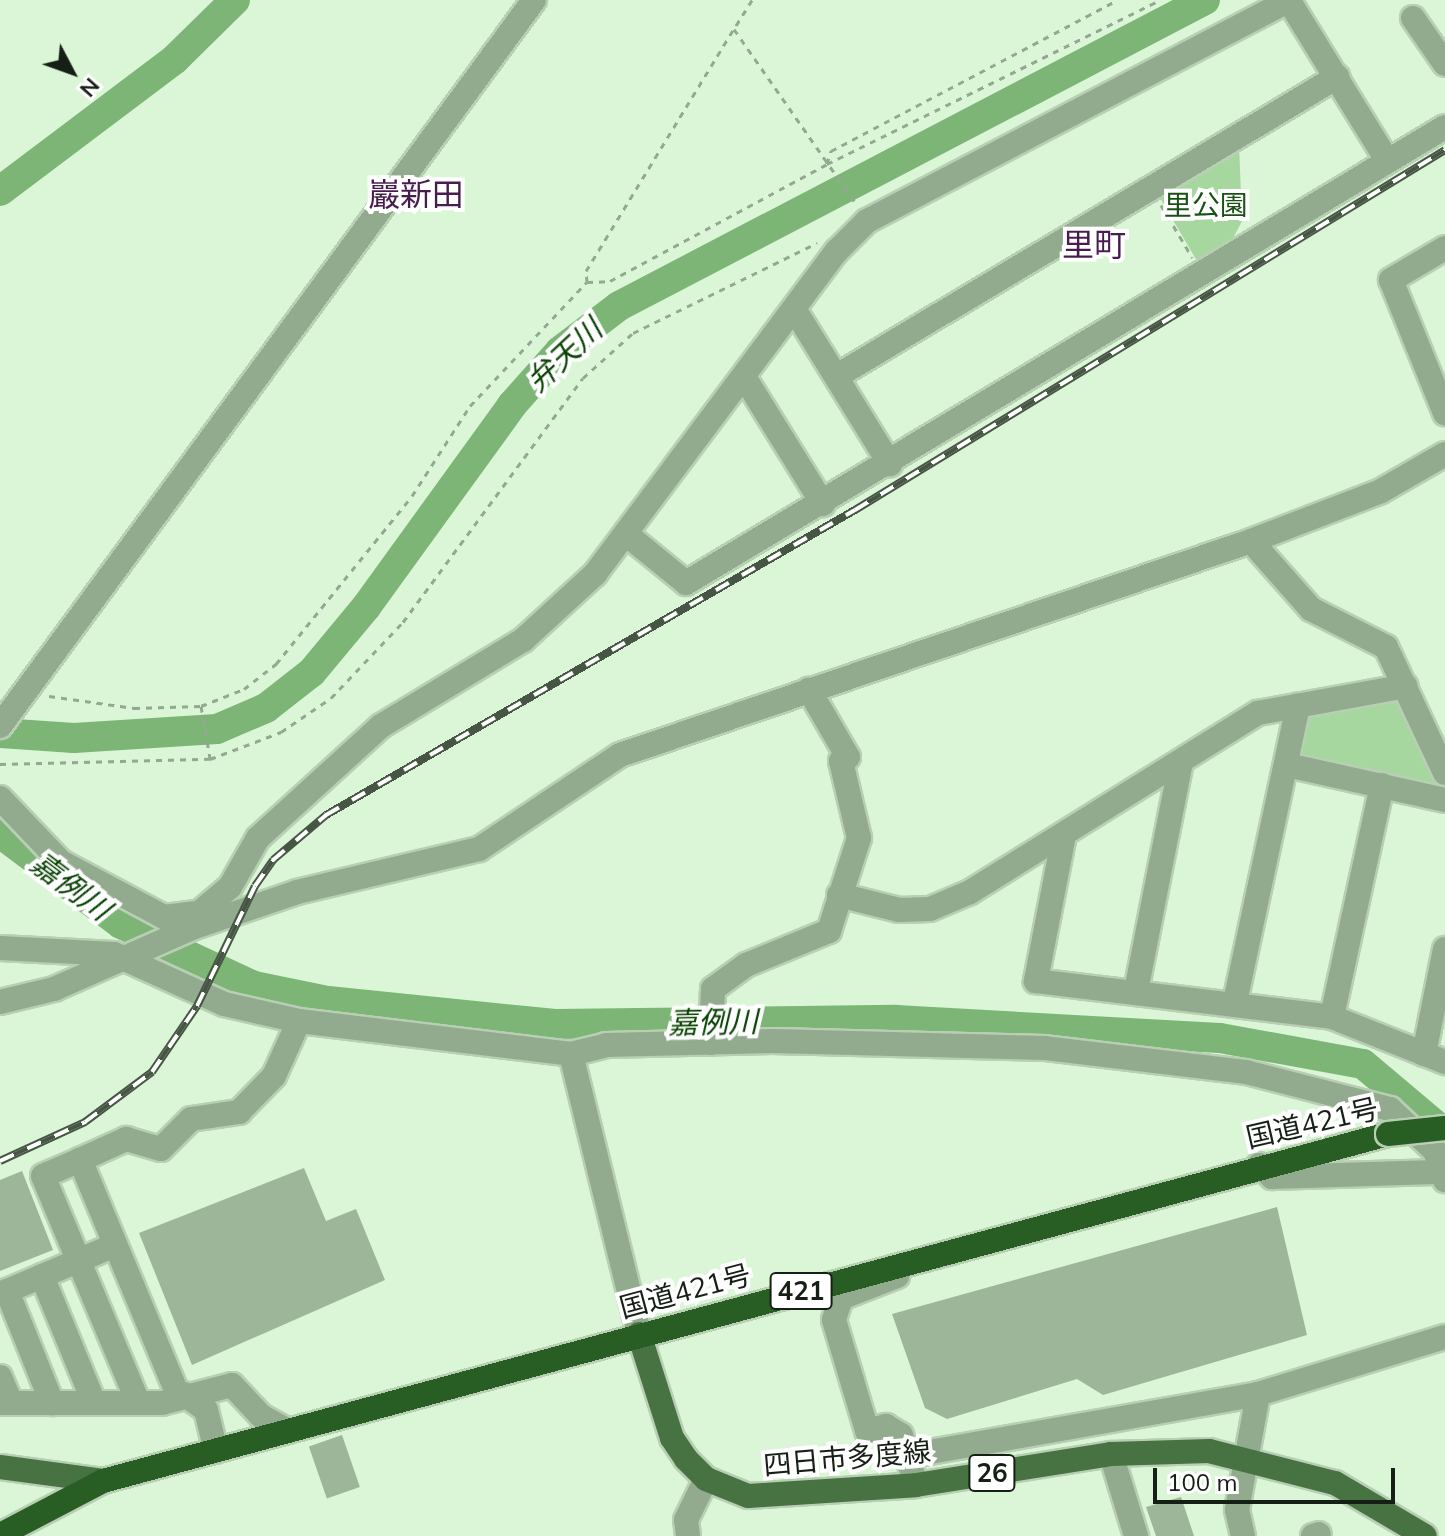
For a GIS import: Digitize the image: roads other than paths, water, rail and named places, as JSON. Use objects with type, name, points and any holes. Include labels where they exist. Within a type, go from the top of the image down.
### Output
[{"type":"highway","name":"国道421号","points":[[0,1535],[103,1481],[1259,1165],[1388,1134],[1445,1128]]},
{"type":"main road","points":[[639,1334],[672,1438],[706,1479]]},
{"type":"main road","name":"四日市多度線","points":[[706,1479],[765,1499],[916,1485],[1111,1454],[1246,1455],[1346,1487],[1425,1536]]},
{"type":"main road","points":[[0,1467],[103,1481]]},
{"type":"street","points":[[0,726],[534,0]]},
{"type":"street","points":[[183,928],[230,887],[258,838],[381,726],[523,640],[626,534],[746,380],[858,224],[1290,0],[1387,160]]},
{"type":"street","points":[[1413,18],[1445,64]]},
{"type":"street","points":[[837,376],[1337,77]]},
{"type":"street","points":[[626,534],[686,583],[890,464],[1445,127]]},
{"type":"street","points":[[1445,248],[1391,280],[1445,413]]},
{"type":"street","points":[[796,312],[890,464]]},
{"type":"street","points":[[746,380],[823,504]]},
{"type":"street","points":[[0,1002],[127,957],[183,928],[348,876],[479,849],[620,755],[1251,541],[1360,500],[1445,454]]},
{"type":"street","points":[[1251,541],[1311,609],[1386,647],[1445,773]]},
{"type":"street","points":[[839,895],[899,910],[930,909],[1064,835],[1258,713],[1406,686]]},
{"type":"street","points":[[711,1039],[713,989],[746,965],[829,931],[858,821],[841,761],[848,757],[809,690]]},
{"type":"street","points":[[1235,1002],[1298,706]]},
{"type":"street","points":[[1136,991],[1181,761]]},
{"type":"street","points":[[1287,765],[1445,800]]},
{"type":"street","points":[[1332,1017],[1382,785]]},
{"type":"street","points":[[0,798],[61,862],[183,928]]},
{"type":"street","points":[[1064,835],[1036,981],[1235,1002],[1332,1017],[1434,1058],[1445,949]]},
{"type":"street","points":[[0,948],[54,947],[127,957],[224,1004],[299,1021],[571,1054],[606,1045],[711,1039],[1045,1048],[1246,1072],[1390,1109],[1435,1151],[1444,1174],[1272,1177],[1259,1165]]},
{"type":"street","points":[[138,1402],[43,1176],[126,1139],[161,1149],[191,1119],[239,1112],[274,1076],[299,1021]]},
{"type":"street","points":[[571,1054],[639,1334]]},
{"type":"street","points":[[80,1160],[181,1394],[206,1410],[216,1451]]},
{"type":"street","points":[[52,1403],[3,1292],[115,1245]]},
{"type":"street","points":[[898,1264],[897,1276],[841,1298],[834,1320],[867,1431],[886,1426],[901,1435],[916,1485]]},
{"type":"street","points":[[42,1276],[94,1403]]},
{"type":"street","points":[[907,1456],[1258,1394],[1445,1337]]},
{"type":"street","points":[[0,1377],[5,1403],[138,1402],[232,1385],[261,1416],[288,1431]]},
{"type":"street","points":[[1243,1536],[1237,1510],[1258,1394]]},
{"type":"street","points":[[1111,1454],[1136,1536]]},
{"type":"street","points":[[688,1536],[686,1520],[706,1479]]},
{"type":"waterway","points":[[0,191],[175,59],[235,0]]},
{"type":"waterway","name":"弁天川","points":[[0,733],[74,738],[217,729],[266,708],[312,672],[366,607],[512,405],[560,351],[619,306],[1205,0]]},
{"type":"waterway","name":"嘉例川","points":[[0,833],[121,924],[254,986],[328,1001],[555,1024],[896,1020],[1220,1038],[1363,1064],[1445,1133]]},
{"type":"railway","points":[[0,1161],[85,1122],[152,1072],[197,1006],[255,886],[273,860],[326,815],[855,510],[1445,150]]},
{"type":"district","name":"巖新田","points":[[416,194]]},
{"type":"district","name":"里町","points":[[1094,244]]},
{"type":"park label","name":"里公園","points":[[1206,205]]}]
